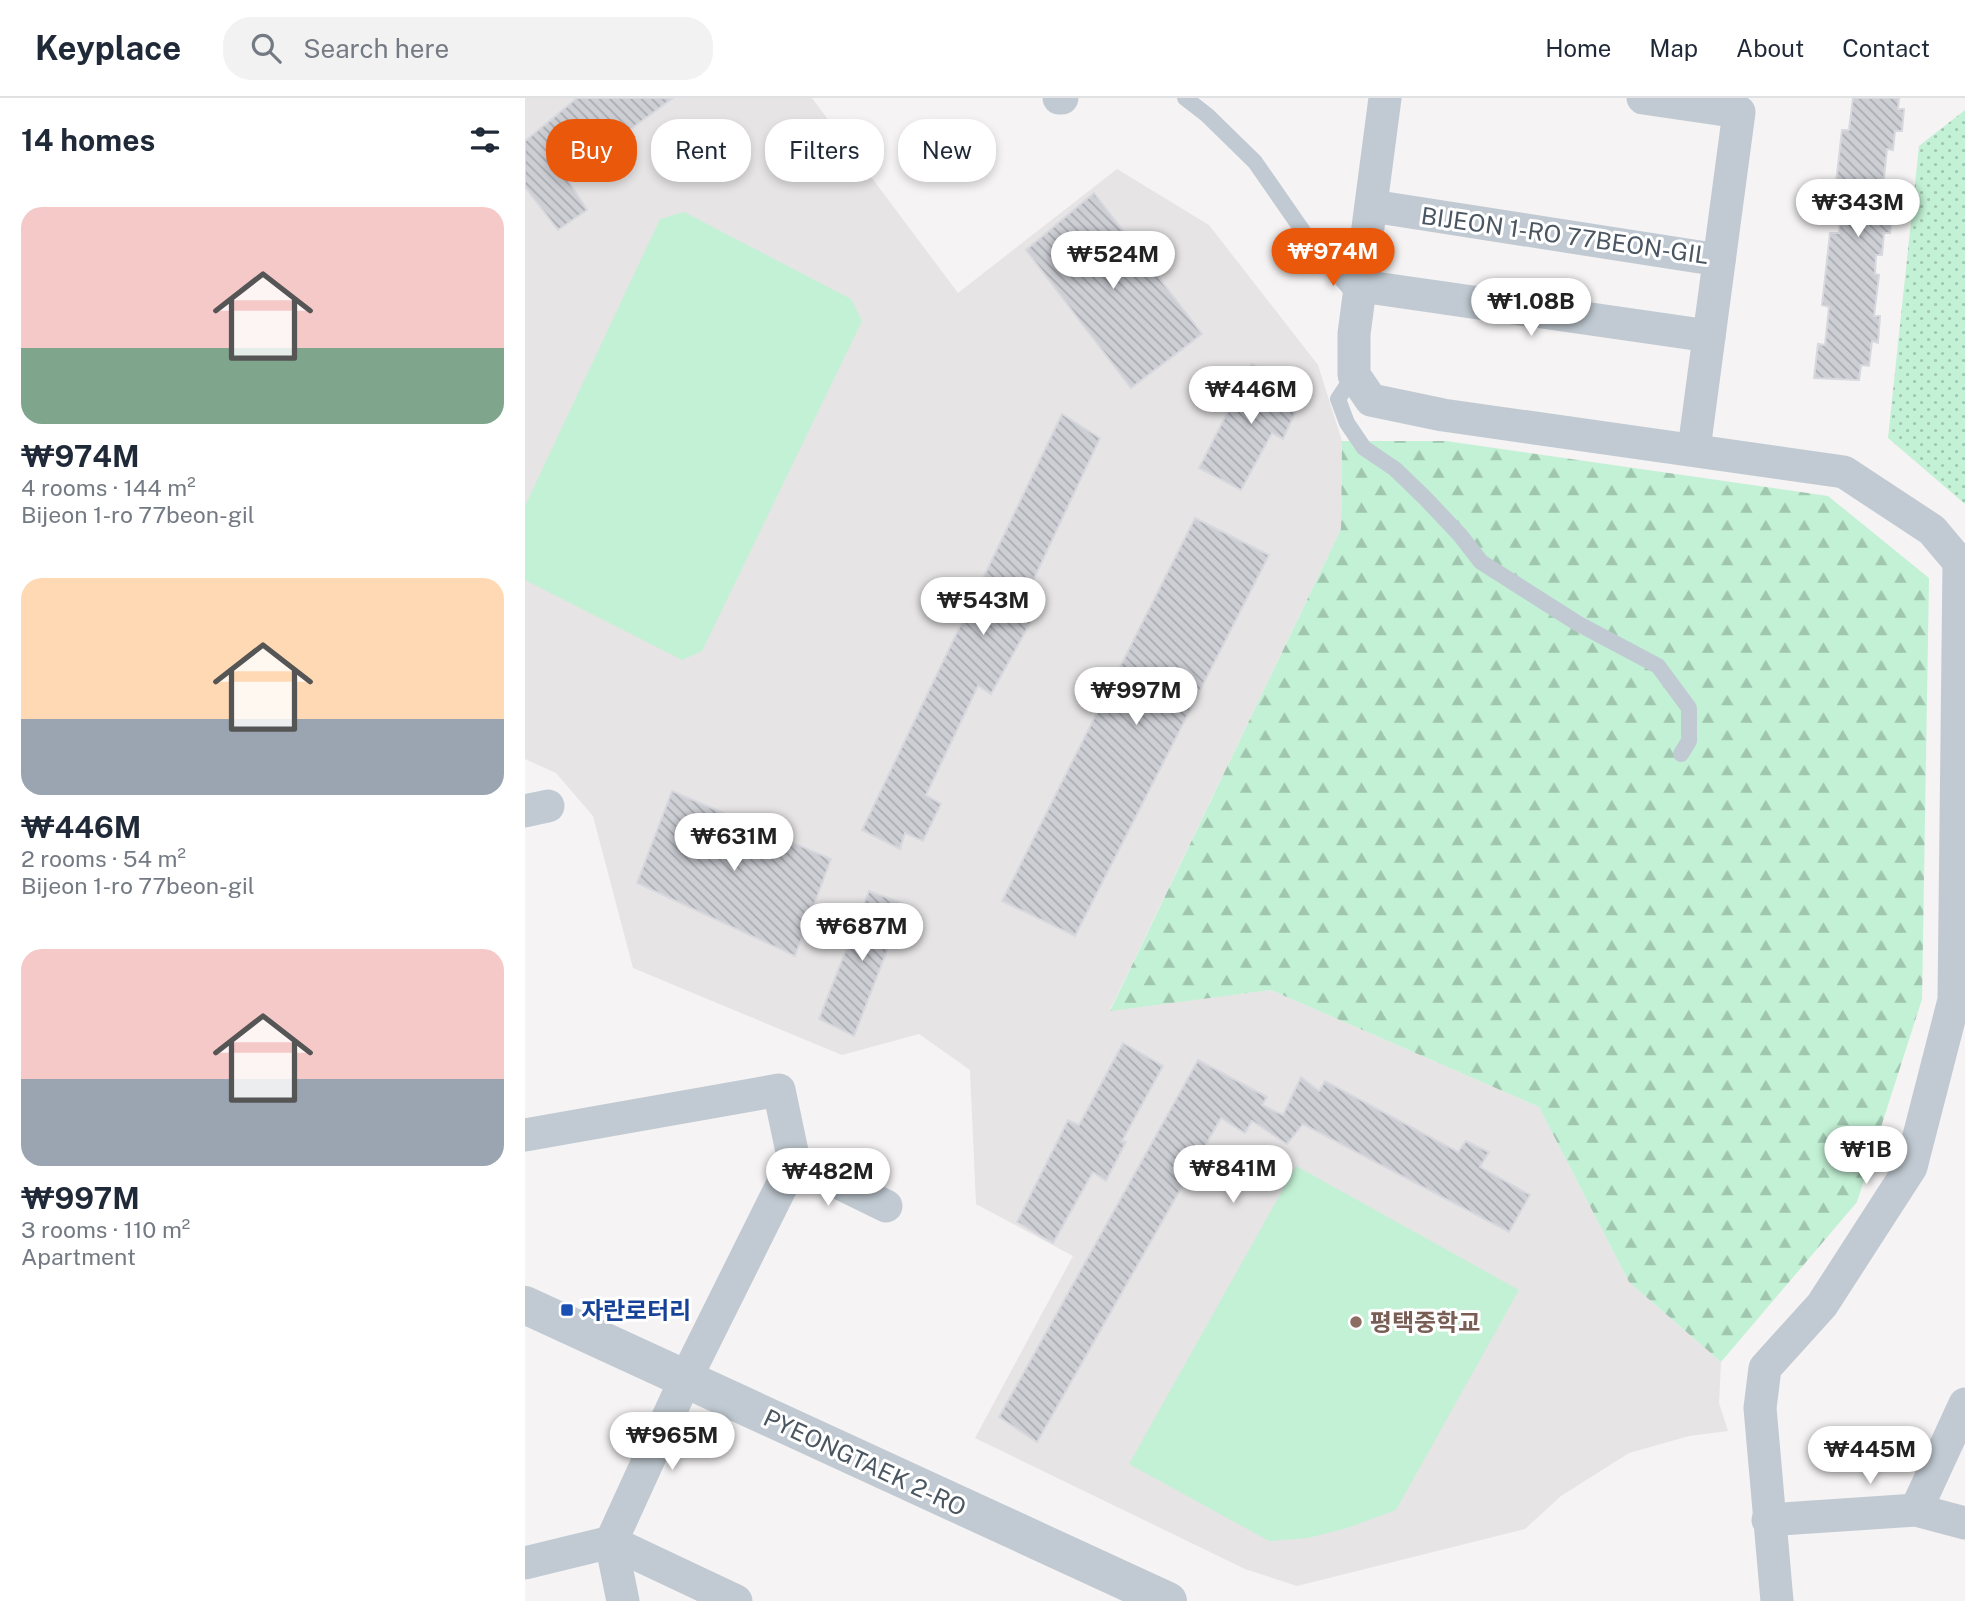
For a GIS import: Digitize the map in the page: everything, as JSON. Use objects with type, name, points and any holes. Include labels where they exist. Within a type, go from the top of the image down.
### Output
[{"type":"street","points":[[1385,98],[1354,334],[1354,375],[1371,400],[1443,415],[1844,472],[1932,530],[1959,562],[1954,1000],[1911,1167],[1822,1305],[1765,1368],[1760,1408],[1777,1601]]},
{"type":"street","name":"BIJEON 1-RO 77BEON-GIL","points":[[1372,206],[1719,260],[1739,112],[1651,99]]},
{"type":"street","points":[[1694,449],[1719,260]]},
{"type":"street","points":[[1360,293],[1709,336]]},
{"type":"street","points":[[525,1135],[779,1090],[794,1161],[685,1380],[611,1542],[623,1601]]},
{"type":"street","points":[[794,1161],[886,1206]]},
{"type":"street","name":"PYEONGTAEK 2-RO","points":[[525,1305],[1143,1596]]},
{"type":"street","points":[[1916,1510],[1965,1405]]},
{"type":"street","points":[[1768,1520],[1916,1510],[1965,1523]]},
{"type":"street","points":[[525,1563],[611,1542],[736,1601]]},
{"type":"lane","points":[[1185,98],[1207,115],[1255,162],[1314,247],[1360,293]]},
{"type":"lane","points":[[1354,375],[1338,400],[1347,423],[1364,448],[1395,469],[1425,498],[1481,562],[1577,623],[1658,666],[1689,708],[1689,741],[1681,754]]},
{"type":"shaded area","points":[[525,98],[812,98],[828,119],[765,119],[765,182],[875,182],[958,293],[1117,169],[1209,225],[1318,365],[1342,441],[1341,529],[1110,1010],[1271,990],[1539,1107],[1629,1282],[1721,1362],[1719,1403],[1728,1431],[1689,1436],[1629,1453],[1561,1496],[1525,1529],[1297,1586],[1245,1569],[975,1438],[1073,1256],[976,1204],[970,1070],[919,1034],[842,1055],[633,968],[593,816],[556,773],[525,759]]},
{"type":"green space","points":[[1965,110],[1965,504],[1888,438],[1919,146]]},
{"type":"green space","points":[[684,212],[851,299],[862,321],[702,651],[682,660],[525,580],[525,506],[660,219]]},
{"type":"green space","points":[[1342,441],[1446,441],[1828,496],[1929,578],[1922,999],[1857,1202],[1721,1362],[1629,1282],[1539,1107],[1271,990],[1110,1011],[1341,529]]},
{"type":"green space","points":[[1296,1166],[1519,1290],[1396,1510],[1347,1528],[1308,1538],[1269,1541],[1129,1464]]},
{"type":"building","points":[[577,98],[673,98],[637,125],[637,119],[552,119]]},
{"type":"building","points":[[1853,98],[1899,98],[1898,109],[1904,109],[1902,131],[1895,131],[1893,150],[1887,149],[1883,187],[1889,187],[1886,213],[1892,213],[1890,233],[1884,233],[1882,255],[1876,255],[1875,274],[1879,275],[1874,316],[1880,316],[1878,343],[1872,341],[1869,366],[1861,365],[1859,380],[1814,378],[1818,344],[1825,345],[1829,307],[1822,305],[1830,233],[1839,233],[1841,202],[1834,201],[1842,130],[1849,130]]},
{"type":"building","points":[[546,124],[546,182],[569,182],[587,210],[558,230],[525,187],[525,141]]},
{"type":"building","points":[[1094,193],[1202,334],[1131,388],[1026,250]]},
{"type":"building","points":[[1252,364],[1304,393],[1283,439],[1272,433],[1241,490],[1199,468]]},
{"type":"building","points":[[1062,414],[1100,438],[1023,602],[1038,609],[991,694],[978,686],[926,795],[941,804],[923,841],[905,833],[900,849],[862,830]]},
{"type":"building","points":[[1195,518],[1269,555],[1075,936],[1002,901]]},
{"type":"building","points":[[672,791],[831,859],[795,956],[637,883]]},
{"type":"building","points":[[869,891],[905,904],[854,1036],[819,1019]]},
{"type":"building","points":[[1123,1043],[1163,1066],[1122,1141],[1126,1142],[1106,1181],[1093,1172],[1053,1243],[1017,1222],[1068,1120],[1079,1125]]},
{"type":"building","points":[[1198,1060],[1267,1097],[1262,1105],[1283,1115],[1301,1077],[1319,1091],[1325,1081],[1458,1152],[1466,1141],[1489,1152],[1480,1167],[1530,1195],[1509,1232],[1303,1124],[1287,1144],[1252,1121],[1245,1133],[1221,1118],[1037,1442],[999,1417]]},
{"type":"place","name":"자란로터리","points":[[567,1310]]},
{"type":"place","name":"평택중학교","points":[[1356,1322]]}]
